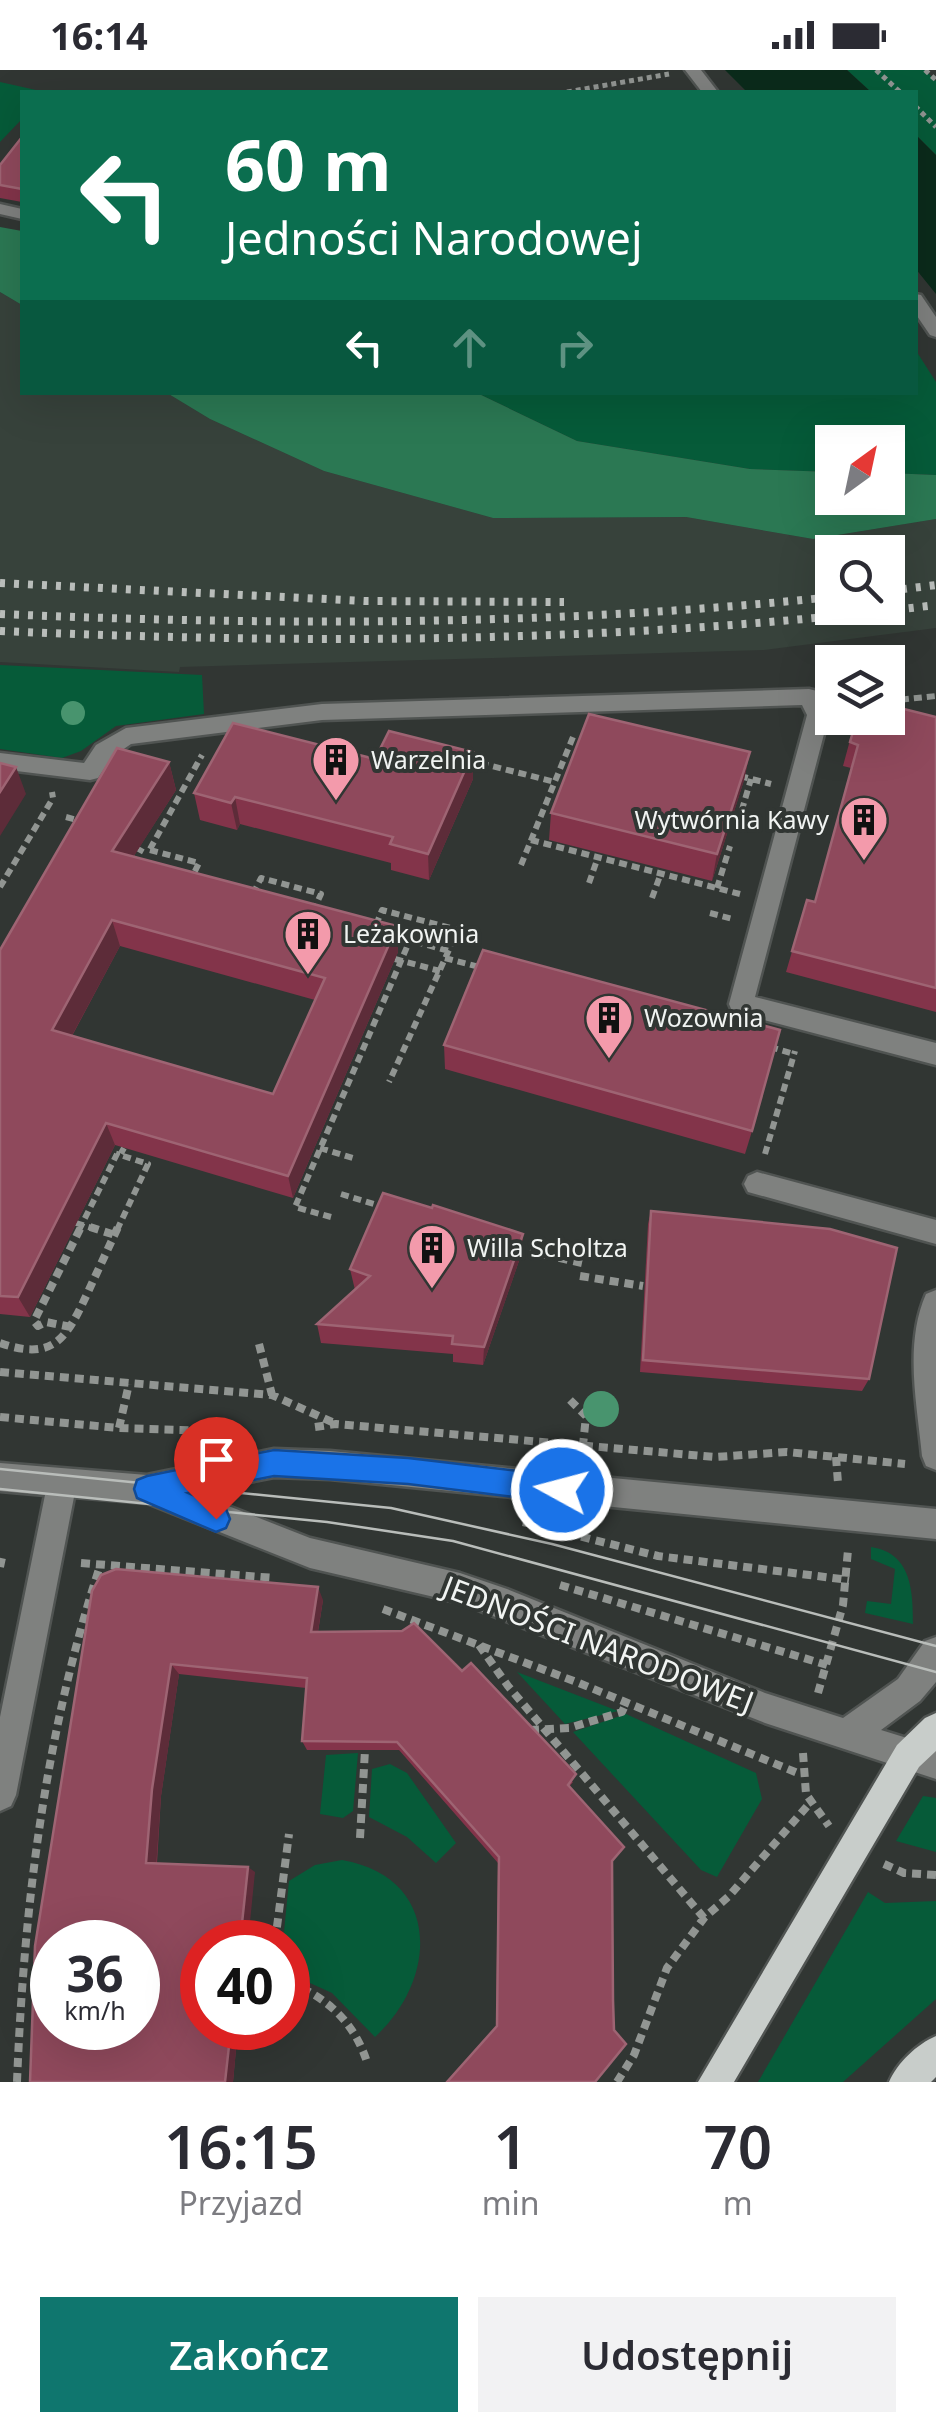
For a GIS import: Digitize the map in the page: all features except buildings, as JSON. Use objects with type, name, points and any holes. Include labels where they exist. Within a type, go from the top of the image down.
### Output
[{"type":"main road","points":[[715,2082],[922,1759],[936,1729]]},
{"type":"main road","points":[[906,2082],[936,2054]]},
{"type":"street","points":[[686,71],[708,90]]},
{"type":"street","points":[[918,304],[936,331]]},
{"type":"street","points":[[0,761],[90,772],[104,751],[126,736],[322,712],[809,697],[818,715],[741,1004],[936,1054]]},
{"type":"street","points":[[756,1184],[936,1232]]},
{"type":"street","points":[[928,1460],[926,1354],[936,1303]]},
{"type":"street","name":"JEDNOŚCI NARODOWEJ","points":[[0,1476],[147,1489],[243,1468],[293,1464],[408,1471],[600,1494],[936,1524]]},
{"type":"street","points":[[0,1795],[62,1484]]},
{"type":"street","name":"JEDNOŚCI NARODOWEJ","points":[[147,1489],[310,1553],[460,1588],[508,1604],[765,1708],[922,1759]]},
{"type":"street","points":[[844,1735],[894,1704],[921,1676],[936,1652]]},
{"type":"path","points":[[876,70],[898,90]]},
{"type":"path","points":[[924,70],[936,80]]},
{"type":"path","points":[[579,90],[686,71]]},
{"type":"path","points":[[905,699],[936,696]]},
{"type":"path","points":[[150,873],[131,868],[210,741],[209,726]]},
{"type":"path","points":[[563,734],[591,741]]},
{"type":"path","points":[[521,865],[573,736]]},
{"type":"path","points":[[464,758],[554,782]]},
{"type":"path","points":[[733,774],[798,790]]},
{"type":"path","points":[[738,823],[751,779]]},
{"type":"path","points":[[0,887],[53,798],[47,785]]},
{"type":"path","points":[[66,817],[91,823]]},
{"type":"path","points":[[146,849],[148,838]]},
{"type":"path","points":[[531,840],[770,903]]},
{"type":"path","points":[[717,888],[730,846]]},
{"type":"path","points":[[146,849],[199,863],[188,883],[204,887]]},
{"type":"path","points":[[589,883],[598,857]]},
{"type":"path","points":[[652,898],[661,873]]},
{"type":"path","points":[[266,903],[250,899],[260,878],[321,894],[311,915],[327,919]]},
{"type":"path","points":[[389,1082],[440,971],[447,954],[458,930],[382,910],[373,930],[410,940],[447,954],[501,973]]},
{"type":"path","points":[[330,1218],[294,1208],[398,960],[410,940]]},
{"type":"path","points":[[398,960],[440,971]]},
{"type":"path","points":[[756,1184],[803,1021]]},
{"type":"path","points":[[758,1043],[794,1054]]},
{"type":"path","points":[[0,1342],[30,1352],[64,1338],[148,1164],[120,1155],[124,1148]]},
{"type":"path","points":[[320,1148],[356,1159]]},
{"type":"path","points":[[71,1327],[46,1322],[38,1326],[34,1321],[117,1154],[112,1152]]},
{"type":"path","points":[[341,1194],[394,1210]]},
{"type":"path","points":[[81,1222],[115,1235]]},
{"type":"path","points":[[500,1243],[582,1263]]},
{"type":"path","points":[[580,1276],[643,1286]]},
{"type":"path","points":[[259,1344],[272,1395]]},
{"type":"path","points":[[0,1372],[272,1395],[336,1424]]},
{"type":"path","points":[[119,1428],[128,1384]]},
{"type":"path","points":[[570,1400],[586,1416],[583,1445]]},
{"type":"path","points":[[0,1417],[119,1428],[248,1432]]},
{"type":"path","points":[[299,1430],[336,1424],[715,1457],[788,1452],[928,1460]]},
{"type":"path","points":[[836,1457],[839,1489]]},
{"type":"path","points":[[514,1519],[658,1556],[849,1580]]},
{"type":"path","points":[[820,1687],[849,1580],[848,1541]]},
{"type":"path","points":[[0,1567],[1,1553],[15,1554]]},
{"type":"path","points":[[81,1563],[283,1579]]},
{"type":"path","points":[[17,2082],[20,1986],[46,1797],[80,1621],[101,1563]]},
{"type":"path","points":[[373,1606],[479,1644],[800,1774]]},
{"type":"path","points":[[479,1644],[508,1686],[704,1918]]},
{"type":"path","points":[[524,1730],[569,1728],[622,1712],[626,1703]]},
{"type":"path","points":[[360,1838],[365,1750]]},
{"type":"path","points":[[802,1754],[800,1774],[809,1804],[828,1826]]},
{"type":"path","points":[[618,2082],[634,2055],[667,1968],[704,1918],[729,1896],[809,1804]]},
{"type":"path","points":[[278,1920],[289,1834]]},
{"type":"path","points":[[877,1861],[904,1873],[936,1875]]},
{"type":"path","points":[[310,1993],[327,2001],[362,2040],[367,2062]]},
{"type":"shaded area","points":[[725,70],[847,70],[869,90],[745,90]]},
{"type":"shaded area","points":[[918,137],[936,155],[936,294],[918,272]]},
{"type":"shaded area","points":[[0,292],[20,304],[20,395],[170,395],[210,419],[324,471],[493,518],[686,517],[815,539],[815,625],[905,625],[905,535],[838,535],[936,519],[936,628],[764,650],[180,667],[179,672],[0,662]]},
{"type":"green space","points":[[847,70],[925,70],[936,81],[936,155],[918,137],[918,90],[869,90]]},
{"type":"green space","points":[[0,82],[36,90],[20,90],[20,121],[0,142]]},
{"type":"green space","points":[[0,227],[20,231],[20,304],[0,292]]},
{"type":"green space","points":[[918,354],[936,382],[936,475],[905,474],[905,425],[815,425],[815,471],[750,469],[577,441],[481,395],[918,395]]},
{"type":"green space","points":[[170,395],[481,395],[577,441],[750,469],[815,471],[815,515],[905,515],[905,474],[936,475],[936,519],[815,535],[813,539],[686,517],[493,518],[324,471],[210,419]]},
{"type":"green space","points":[[0,665],[202,675],[204,714],[116,726],[81,751],[62,758],[0,749]]},
{"type":"green space","points":[[871,1547],[895,1557],[902,1566],[911,1587],[913,1624],[865,1613],[867,1601],[891,1604],[895,1569],[871,1559]]},
{"type":"green space","points":[[517,1672],[618,1711],[565,1724]]},
{"type":"green space","points":[[626,1714],[756,1773],[762,1799],[717,1877],[701,1870],[573,1732]]},
{"type":"green space","points":[[358,1753],[353,1811],[343,1818],[320,1814],[326,1755]]},
{"type":"green space","points":[[390,1764],[407,1773],[456,1843],[436,1863],[407,1837],[369,1817],[372,1769]]},
{"type":"green space","points":[[923,1796],[936,1798],[936,1852],[896,1841]]},
{"type":"green space","points":[[342,1860],[374,1870],[398,1887],[413,1908],[420,1933],[419,1960],[411,1987],[396,2013],[375,2037],[332,1993],[310,1983],[310,1920],[285,1920],[289,1881],[315,1865]]},
{"type":"green space","points":[[868,1892],[885,1903],[936,1901],[936,1999],[843,2082],[758,2082]]},
{"type":"tram line","points":[[0,1469],[391,1508],[552,1544],[936,1646]]},
{"type":"tram line","points":[[0,1489],[327,1522],[453,1541],[936,1672]]},
{"type":"railway","points":[[0,583],[365,601],[564,602]]},
{"type":"railway","points":[[905,589],[936,585]]},
{"type":"railway","points":[[0,614],[416,621],[624,614],[815,599]]},
{"type":"railway","points":[[0,631],[235,638],[469,638],[702,627],[936,605]]},
{"type":"place","name":"Warzelnia","points":[[336,802]]},
{"type":"place","name":"Wytwórnia Kawy","points":[[864,862]]},
{"type":"place","name":"Leżakownia","points":[[308,976]]},
{"type":"place","name":"Wozownia","points":[[609,1060]]},
{"type":"place","name":"Willa Scholtza","points":[[432,1290]]},
{"type":"route","points":[[216,1519],[147,1489],[274,1463],[408,1471],[562,1490]]}]
